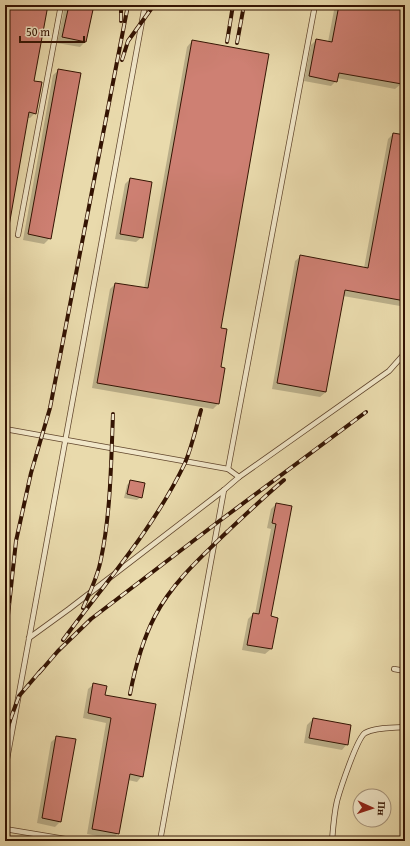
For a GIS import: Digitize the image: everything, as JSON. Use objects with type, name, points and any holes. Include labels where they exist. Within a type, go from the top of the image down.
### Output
[{"type":"lane","points":[[18,235],[61,5]]},
{"type":"lane","points":[[5,770],[145,5]]},
{"type":"lane","points":[[228,469],[315,5]]},
{"type":"lane","points":[[29,638],[69,609],[239,477],[389,371],[405,353]]},
{"type":"lane","points":[[5,429],[228,469],[239,477]]},
{"type":"lane","points":[[160,841],[224,490]]},
{"type":"lane","points":[[394,669],[405,671]]},
{"type":"lane","points":[[332,841],[337,801],[351,760],[362,737],[365,733],[376,729],[405,727]]},
{"type":"lane","points":[[5,829],[77,841]]},
{"type":"building","points":[[5,5],[48,5],[34,81],[42,82],[36,114],[29,112],[9,226],[5,225]]},
{"type":"building","points":[[69,5],[94,5],[86,42],[62,37]]},
{"type":"building","points":[[339,5],[405,5],[405,33],[401,54],[405,54],[405,67],[402,84],[339,73],[337,82],[309,76],[316,39],[332,42]]},
{"type":"building","points":[[192,40],[269,54],[221,328],[227,329],[221,367],[225,368],[219,404],[97,383],[115,283],[148,288]]},
{"type":"building","points":[[58,69],[81,73],[51,239],[28,234]]},
{"type":"building","points":[[393,133],[405,135],[405,301],[345,290],[326,392],[277,383],[300,255],[368,268]]},
{"type":"building","points":[[130,178],[152,182],[143,238],[120,234]]},
{"type":"building","points":[[130,480],[145,483],[142,498],[127,494]]},
{"type":"building","points":[[276,503],[292,506],[271,616],[278,618],[272,649],[247,645],[253,613],[259,614],[276,524],[272,523]]},
{"type":"building","points":[[93,683],[107,686],[105,695],[156,704],[143,777],[130,774],[119,834],[92,829],[111,718],[88,713]]},
{"type":"building","points":[[313,718],[351,725],[348,745],[309,738]]},
{"type":"building","points":[[56,736],[76,739],[61,822],[42,818]]},
{"type":"railway","points":[[121,5],[121,21]]},
{"type":"railway","points":[[5,643],[16,541],[31,473],[50,408],[128,5]]},
{"type":"railway","points":[[122,60],[128,41],[154,5]]},
{"type":"railway","points":[[227,42],[233,5]]},
{"type":"railway","points":[[237,43],[244,5]]},
{"type":"railway","points":[[63,640],[144,532],[173,487],[185,463],[192,444],[201,410]]},
{"type":"railway","points":[[39,673],[58,651],[91,619],[366,412]]},
{"type":"railway","points":[[83,608],[98,572],[107,523],[113,414]]},
{"type":"railway","points":[[130,694],[146,635],[155,616],[170,592],[178,581],[208,551],[284,480]]},
{"type":"railway","points":[[5,734],[19,696],[42,669]]}]
